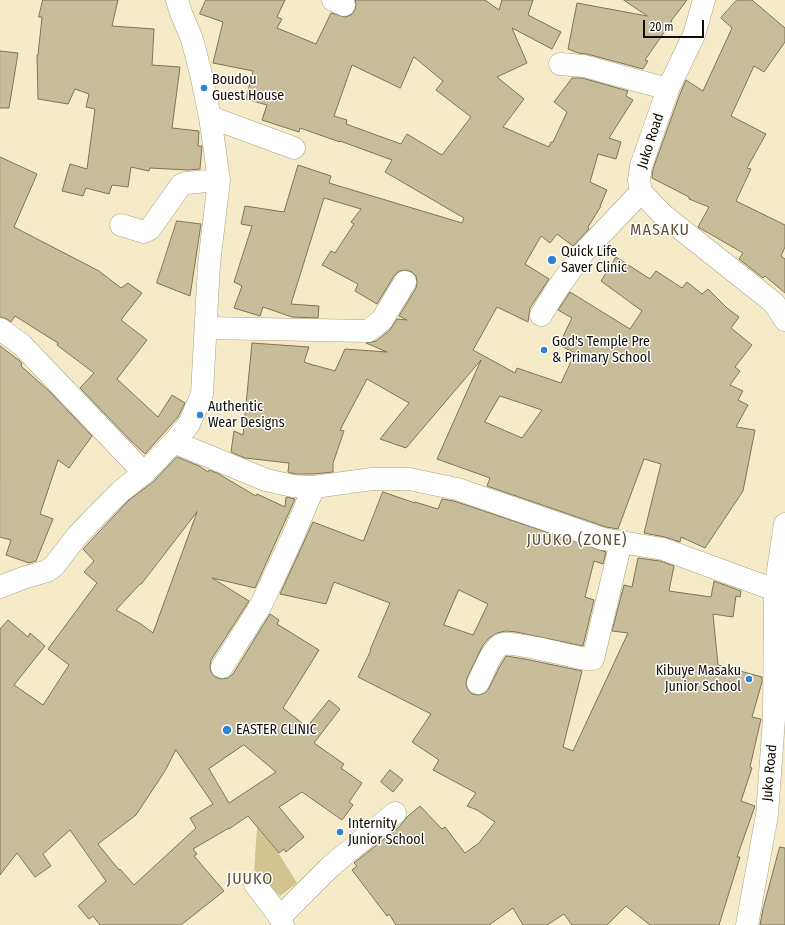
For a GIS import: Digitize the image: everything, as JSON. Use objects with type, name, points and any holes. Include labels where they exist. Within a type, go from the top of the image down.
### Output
[{"type":"street","points":[[0,587],[23,578],[48,572],[77,536],[101,511],[174,442],[189,424],[202,394],[209,264],[219,180],[210,117],[192,40],[181,13],[178,0]]},
{"type":"street","name":"Juko Road","points":[[641,192],[639,180],[640,166],[668,89],[694,35],[704,0]]},
{"type":"street","points":[[560,64],[584,66],[668,89]]},
{"type":"street","points":[[210,117],[294,148]]},
{"type":"street","points":[[121,225],[144,232],[150,229],[181,185],[186,183],[219,180]]},
{"type":"street","points":[[541,314],[557,288],[584,252],[641,192],[662,214],[774,303],[785,320]]},
{"type":"street","points":[[206,328],[368,331],[382,320],[405,282]]},
{"type":"street","points":[[0,329],[22,344],[144,472]]},
{"type":"street","points":[[174,442],[266,480],[293,486],[314,487],[372,479],[409,479],[457,489],[603,539],[663,549],[775,590]]},
{"type":"street","points":[[222,667],[261,604],[314,487]]},
{"type":"street","name":"Juko Road","points":[[747,925],[766,815],[774,719],[775,590],[785,524]]},
{"type":"street","points":[[478,682],[491,656],[500,644],[506,643],[529,647],[586,660],[593,659],[621,542]]},
{"type":"street","points":[[255,884],[282,921],[331,866],[395,813]]},
{"type":"shaded area","points":[[257,828],[279,854],[297,883],[280,896],[254,872]]},
{"type":"building","points":[[43,0],[118,0],[112,26],[154,29],[152,65],[180,67],[172,128],[199,131],[198,146],[202,146],[200,169],[188,170],[150,168],[149,171],[131,167],[128,187],[112,185],[109,194],[86,188],[83,196],[62,191],[70,164],[87,169],[95,109],[86,107],[89,94],[75,89],[68,104],[38,99],[37,55],[42,17],[39,17]]},
{"type":"building","points":[[206,0],[285,0],[277,17],[282,19],[277,28],[316,44],[331,13],[345,17],[351,15],[355,10],[355,0],[485,0],[499,10],[502,0],[533,0],[528,15],[561,32],[552,49],[512,28],[527,63],[497,77],[524,99],[503,127],[549,147],[551,142],[553,142],[567,112],[554,102],[572,78],[582,78],[628,91],[626,96],[633,100],[609,138],[621,142],[616,159],[598,154],[590,182],[607,190],[601,206],[588,227],[589,229],[573,246],[557,234],[550,243],[541,236],[525,264],[549,279],[530,308],[528,322],[497,307],[473,350],[515,373],[517,368],[561,383],[575,353],[559,345],[572,318],[558,310],[570,292],[630,329],[642,311],[601,281],[616,257],[650,279],[656,271],[682,288],[687,282],[702,294],[708,289],[727,308],[739,317],[731,328],[752,345],[735,367],[740,371],[730,385],[743,391],[738,400],[748,405],[736,427],[755,430],[743,491],[705,548],[681,537],[680,542],[665,537],[644,533],[661,464],[644,459],[618,529],[606,527],[487,486],[490,478],[437,459],[481,360],[406,448],[380,439],[409,403],[367,379],[340,430],[344,431],[333,463],[333,472],[295,474],[288,472],[289,463],[245,458],[231,452],[234,431],[243,435],[252,343],[309,347],[304,362],[313,366],[335,371],[345,349],[387,352],[366,343],[376,341],[390,330],[397,319],[407,320],[399,316],[416,288],[417,283],[416,276],[412,272],[406,270],[399,271],[394,276],[377,304],[355,291],[358,284],[322,265],[331,251],[335,253],[354,224],[351,222],[361,209],[324,198],[291,304],[319,306],[318,318],[292,317],[263,307],[260,316],[234,308],[242,286],[234,282],[252,226],[241,224],[245,206],[284,212],[298,165],[331,176],[329,183],[462,223],[464,218],[385,172],[392,160],[300,128],[299,132],[262,120],[267,105],[246,99],[253,71],[213,63],[223,22],[200,14]],"holes":[[[414,57],[443,81],[436,90],[471,117],[442,155],[407,134],[401,144],[346,124],[347,120],[334,116],[352,65],[400,88]],[[500,396],[542,410],[522,438],[485,422]]]},
{"type":"building","points":[[624,0],[687,0],[645,60],[648,61],[643,69],[578,53],[568,49],[577,3],[647,16]]},
{"type":"building","points":[[737,0],[752,0],[785,28],[785,42],[764,72],[754,66],[731,116],[766,134],[747,168],[751,169],[736,201],[785,225],[785,247],[781,256],[785,259],[785,293],[765,276],[763,278],[739,259],[743,253],[698,227],[709,207],[689,199],[689,197],[652,178],[653,169],[686,80],[703,91],[732,28],[721,18]]},
{"type":"building","points":[[0,51],[18,53],[9,108],[0,108]]},
{"type":"building","points":[[0,157],[37,174],[14,227],[99,271],[121,288],[128,283],[142,293],[121,320],[147,340],[117,379],[158,417],[172,395],[185,403],[178,417],[145,454],[80,388],[94,373],[57,345],[58,343],[15,316],[11,322],[0,317]]},
{"type":"building","points":[[177,221],[201,224],[190,296],[157,283]]},
{"type":"building","points":[[0,346],[20,361],[22,364],[21,366],[50,392],[92,436],[69,468],[58,460],[40,514],[53,519],[36,561],[29,563],[6,555],[11,540],[0,537]]},
{"type":"building","points":[[177,457],[199,466],[208,472],[209,470],[217,473],[256,496],[257,494],[285,507],[286,497],[295,499],[255,588],[212,578],[249,601],[211,660],[211,672],[215,677],[221,679],[228,678],[233,674],[270,614],[279,620],[277,624],[319,650],[283,708],[307,727],[329,700],[340,709],[314,743],[344,764],[341,768],[362,783],[349,802],[353,805],[342,820],[302,792],[279,807],[304,837],[286,852],[284,849],[279,853],[248,816],[229,829],[193,849],[197,854],[194,856],[224,891],[181,925],[100,925],[93,916],[89,919],[78,906],[106,881],[70,830],[43,854],[51,866],[35,877],[17,853],[0,875],[0,629],[8,620],[28,637],[30,633],[45,646],[14,685],[43,705],[69,665],[48,649],[97,583],[84,572],[94,561],[83,549],[129,500],[153,482]],"holes":[[[197,512],[153,633],[141,624],[116,610],[141,584]],[[244,745],[276,772],[229,803],[209,769]],[[176,750],[213,804],[190,818],[196,828],[134,885],[120,869],[119,870],[98,844],[136,815],[165,771]]]},
{"type":"building","points":[[383,492],[438,509],[442,499],[454,501],[606,552],[603,564],[594,561],[585,597],[594,600],[583,646],[516,632],[506,631],[497,633],[489,638],[483,645],[467,678],[466,684],[468,690],[472,694],[479,695],[485,693],[506,656],[582,671],[563,747],[573,751],[628,633],[612,631],[624,585],[632,587],[638,558],[660,561],[674,566],[669,591],[711,597],[714,581],[741,591],[740,597],[736,596],[733,617],[713,614],[718,665],[762,677],[762,682],[752,717],[761,719],[750,767],[752,768],[741,801],[755,806],[737,857],[740,857],[719,925],[650,925],[626,906],[607,925],[572,925],[564,914],[547,925],[523,925],[513,908],[489,925],[396,925],[389,914],[387,916],[352,870],[357,866],[354,863],[399,827],[407,817],[420,806],[442,829],[445,827],[465,853],[479,843],[495,822],[477,810],[467,806],[476,793],[433,770],[439,760],[412,742],[431,714],[358,677],[371,650],[390,603],[334,582],[326,604],[280,594],[313,522],[363,541]],"holes":[[[459,590],[488,604],[473,635],[444,625]]]},
{"type":"building","points":[[390,770],[403,780],[393,792],[381,782]]},
{"type":"building","points":[[780,847],[785,848],[785,925],[760,925],[763,909]]},
{"type":"place","name":"Boudou Guest House","points":[[204,88]]},
{"type":"place","name":"Quick Life Saver Clinic","points":[[552,260]]},
{"type":"place","name":"God's Temple Pre & Primary School","points":[[544,350]]},
{"type":"place","name":"Authentic Wear Designs","points":[[200,415]]},
{"type":"place","name":"Kibuye Masaku Junior School","points":[[749,679]]},
{"type":"place","name":"EASTER CLINIC","points":[[227,730]]},
{"type":"place","name":"Internity Junior School","points":[[340,832]]},
{"type":"district","name":"MASAKU","points":[[660,231]]},
{"type":"district","name":"JUUKO (ZONE)","points":[[577,541]]},
{"type":"district","name":"JUUKO","points":[[250,880]]}]
